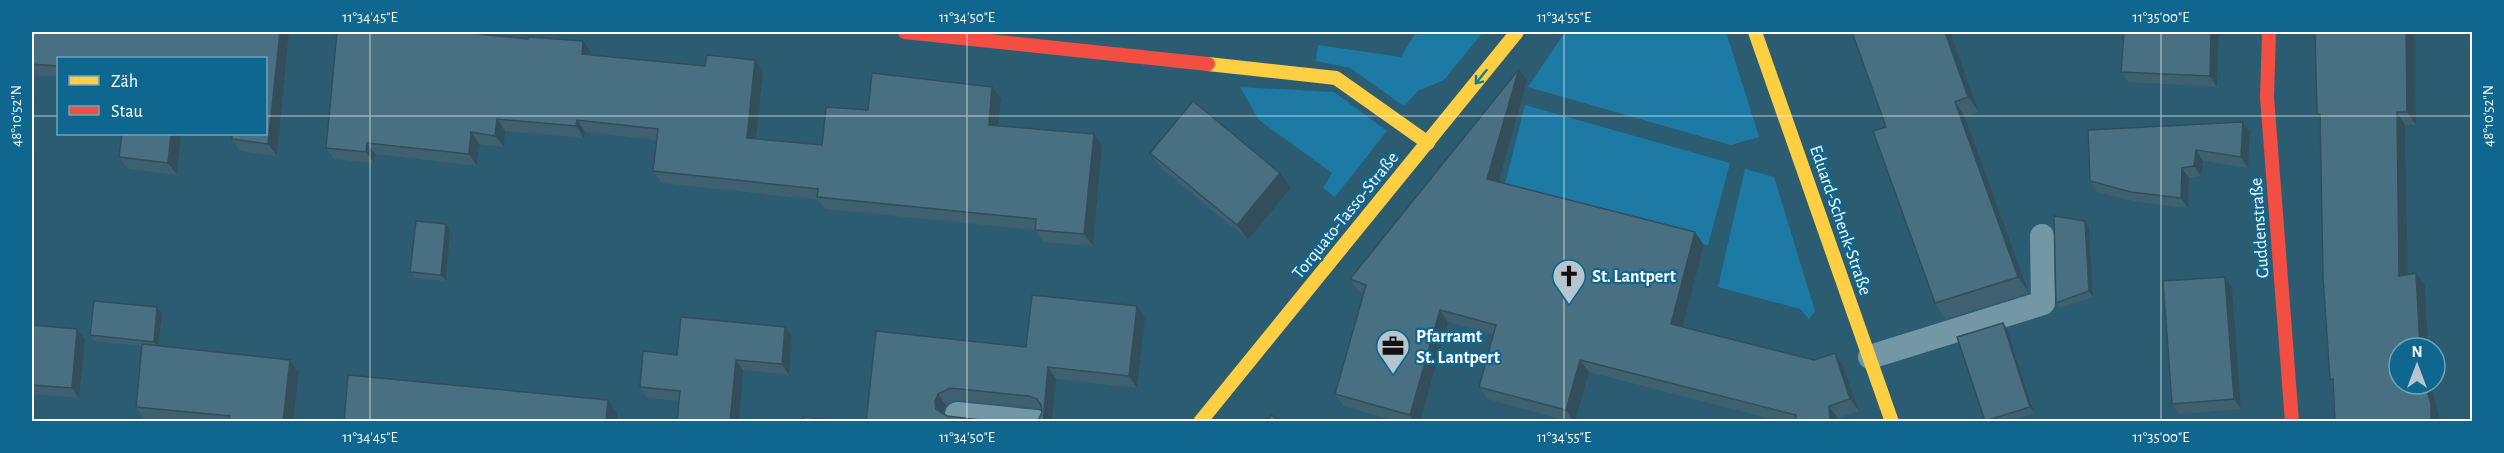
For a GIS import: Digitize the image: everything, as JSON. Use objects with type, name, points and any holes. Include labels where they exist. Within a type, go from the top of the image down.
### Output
[{"type":"street","points":[[905,32],[1336,78],[1428,143]]},
{"type":"street","name":"Torquato-Tasso-Straße","points":[[1200,422],[1517,32]]},
{"type":"street","name":"Eduard-Schenk-Straße","points":[[1755,32],[1892,422]]},
{"type":"street","name":"Guddenstraße","points":[[2269,32],[2267,97],[2292,422]]},
{"type":"lane","points":[[1870,357],[2043,303],[2042,236]]},
{"type":"lane","points":[[957,414],[1035,422]]},
{"type":"shaded area","points":[[1416,32],[1483,32],[1444,80],[1418,91],[1404,106],[1350,68],[1316,61],[1318,45],[1401,57]]},
{"type":"shaded area","points":[[1565,32],[1726,32],[1759,137],[1731,145],[1528,87]]},
{"type":"shaded area","points":[[1240,87],[1334,92],[1387,131],[1335,197],[1323,188],[1332,173],[1259,120]]},
{"type":"shaded area","points":[[1525,105],[1730,163],[1708,245],[1503,192]]},
{"type":"shaded area","points":[[1745,169],[1774,177],[1815,311],[1809,319],[1800,309],[1718,287]]},
{"type":"building","points":[[32,32],[280,32],[268,144],[232,139],[232,135],[267,135],[267,57],[57,57],[57,66],[32,64]]},
{"type":"building","points":[[337,32],[460,32],[528,39],[528,37],[583,41],[582,54],[705,66],[707,55],[755,60],[747,138],[822,145],[826,107],[868,110],[872,73],[992,87],[989,125],[1094,134],[1084,234],[1035,230],[1036,219],[817,197],[818,189],[653,171],[658,129],[577,120],[576,126],[497,119],[495,136],[471,132],[469,154],[367,143],[366,152],[326,148]]},
{"type":"building","points":[[1852,32],[1945,32],[1968,97],[1955,102],[2018,277],[1935,303],[1873,131],[1886,127]]},
{"type":"building","points":[[2124,32],[2211,32],[2210,76],[2121,72]]},
{"type":"building","points":[[2315,32],[2406,32],[2407,112],[2397,112],[2399,276],[2416,273],[2419,336],[2387,336],[2387,396],[2429,396],[2431,422],[2335,422],[2323,277],[2320,114],[2317,114]]},
{"type":"building","points":[[1519,69],[1487,179],[1695,232],[1671,324],[1814,360],[1835,353],[1850,399],[1829,406],[1830,422],[1796,422],[1796,415],[1580,360],[1566,410],[1479,387],[1496,325],[1440,310],[1410,415],[1335,394],[1366,285],[1350,279]]},
{"type":"building","points":[[1193,101],[1280,173],[1237,225],[1150,153]]},
{"type":"building","points":[[2243,122],[2241,157],[2196,150],[2194,166],[2182,168],[2181,198],[2131,192],[2090,181],[2088,130]]},
{"type":"building","points":[[122,135],[171,135],[168,163],[119,157]]},
{"type":"building","points":[[2054,216],[2085,221],[2089,291],[2056,303]]},
{"type":"building","points":[[416,221],[446,224],[441,275],[410,272]]},
{"type":"building","points":[[2225,277],[2234,399],[2172,404],[2163,281]]},
{"type":"building","points":[[1032,295],[1137,306],[1129,376],[1048,367],[1043,422],[1033,422],[1039,419],[1042,412],[1041,405],[1037,399],[1029,396],[950,388],[938,394],[935,401],[936,409],[947,416],[997,422],[866,422],[876,331],[1026,347]]},
{"type":"building","points":[[94,301],[157,307],[154,342],[90,335]]},
{"type":"building","points":[[681,317],[785,327],[782,364],[736,360],[730,422],[677,422],[680,391],[640,387],[643,351],[677,355]]},
{"type":"building","points":[[2003,323],[2030,407],[1985,421],[1957,337]]},
{"type":"building","points":[[32,325],[77,329],[72,388],[32,385]]},
{"type":"building","points":[[142,344],[290,360],[283,422],[229,422],[230,416],[136,407]]},
{"type":"building","points":[[348,375],[608,400],[606,422],[344,422]]},
{"type":"building","points":[[1271,415],[1282,422],[1267,422]]},
{"type":"building","points":[[803,417],[859,422],[803,422]]},
{"type":"traffic: slow","points":[[1200,422],[1517,32]]},
{"type":"traffic: slow","points":[[1755,32],[1892,422]]},
{"type":"traffic: slow","points":[[1208,64],[1336,78],[1428,143]]},
{"type":"traffic: jam","points":[[905,32],[1208,64]]},
{"type":"traffic: jam","points":[[2269,32],[2267,97],[2292,422]]},
{"type":"place","name":"St. Lantpert","points":[[1569,305]]},
{"type":"place","name":"Pfarramt St. Lantpert","points":[[1393,375]]}]
